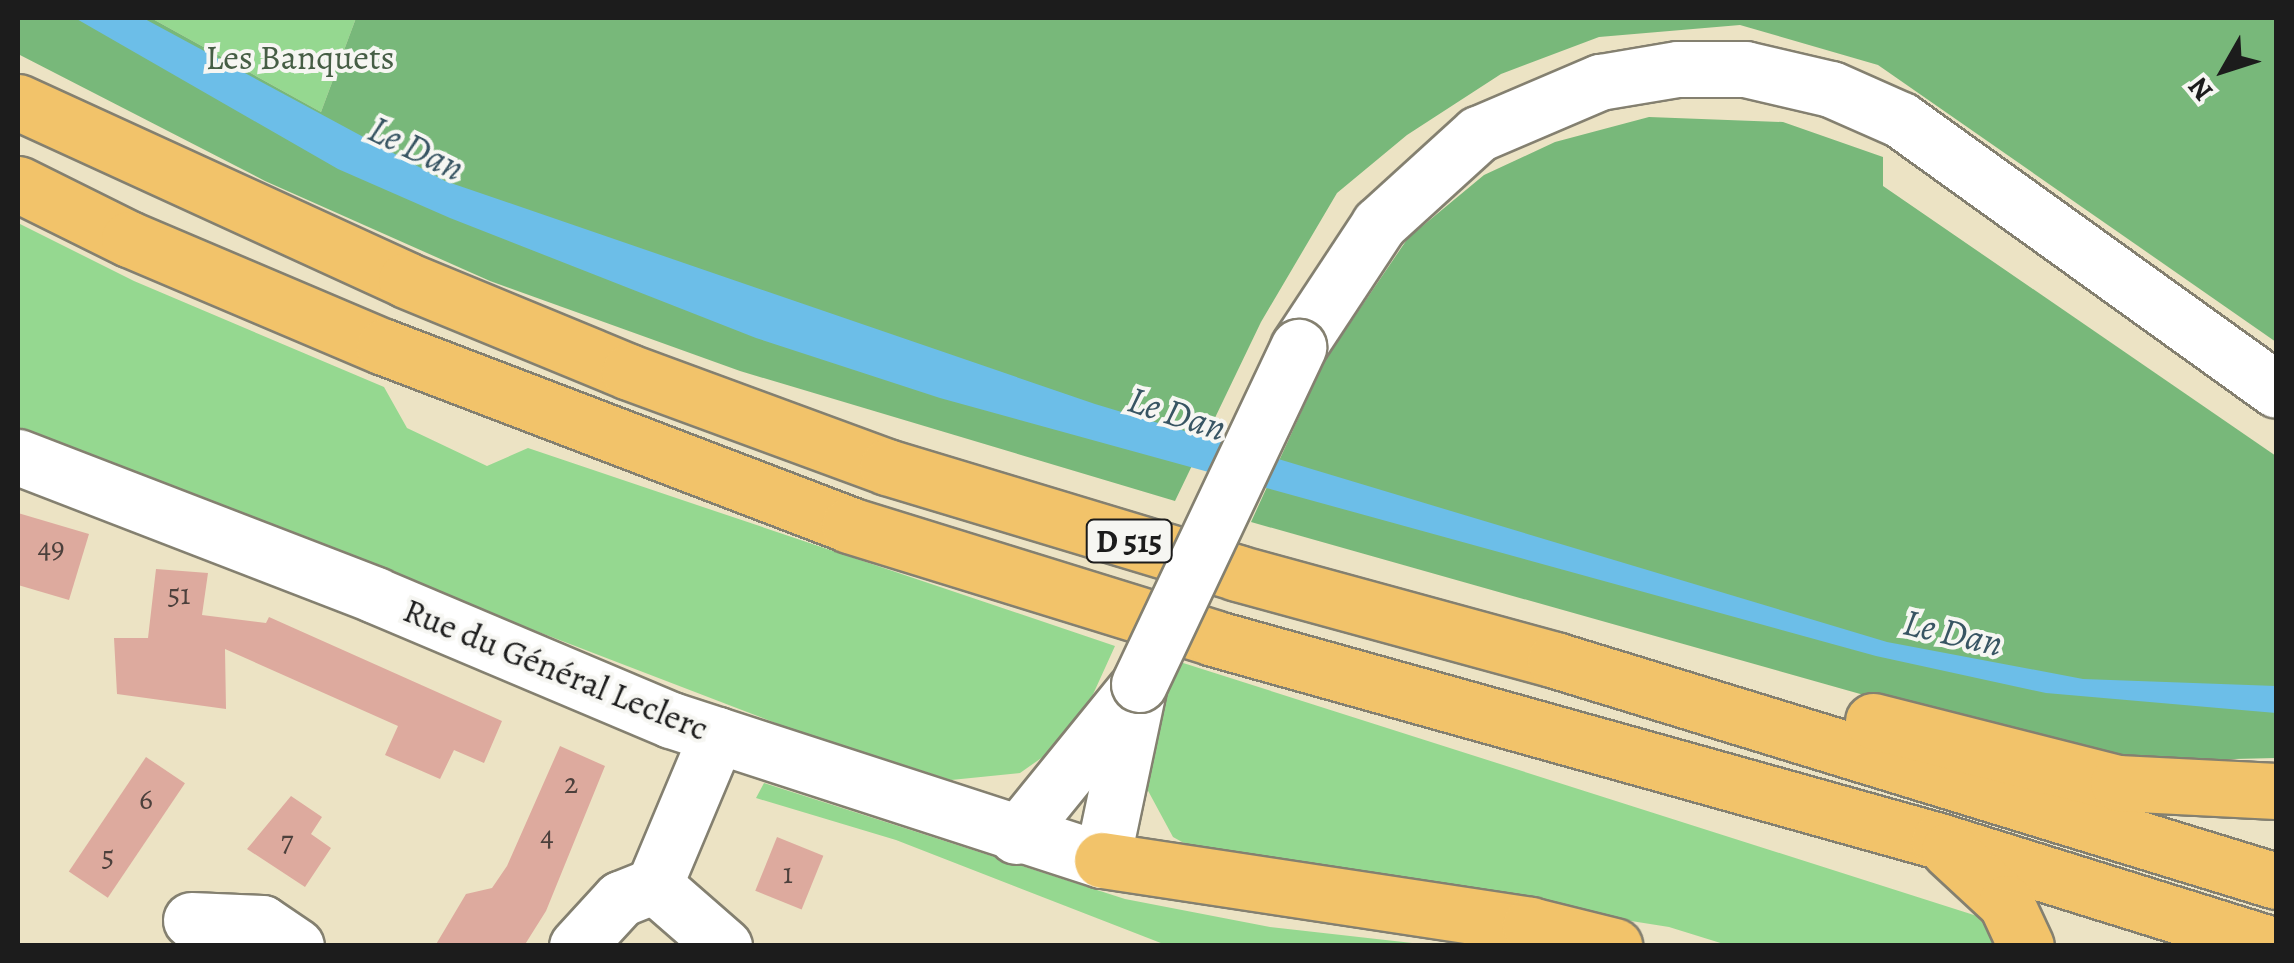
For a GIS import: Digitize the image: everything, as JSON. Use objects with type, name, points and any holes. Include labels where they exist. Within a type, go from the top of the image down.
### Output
[{"type":"highway","name":"D 515","points":[[18,102],[406,280],[629,372],[887,467],[1237,574],[1556,660],[2276,881]]},
{"type":"highway","name":"D 515","points":[[18,184],[129,239],[384,346],[849,524],[1213,638],[1939,842],[2276,946]]},
{"type":"highway","points":[[1556,660],[1838,712],[2118,784],[2276,791]]},
{"type":"highway","points":[[1939,842],[2006,903],[2026,946]]},
{"type":"highway","points":[[1102,860],[1530,925],[1614,946]]},
{"type":"street","points":[[1102,860],[1139,684],[1298,347],[1378,224],[1478,134],[1536,104],[1600,82],[1678,69],[1744,69],[1831,89],[1928,136],[2276,390]]},
{"type":"street","name":"Rue du Général Leclerc","points":[[18,457],[717,735],[1016,836],[1102,860]]},
{"type":"street","points":[[1016,836],[1139,684]]},
{"type":"street","points":[[577,946],[620,899],[654,885],[717,735]]},
{"type":"street","points":[[654,885],[724,946]]},
{"type":"street","points":[[191,920],[262,923],[296,946]]},
{"type":"green space","points":[[18,18],[151,18],[321,112],[356,18],[2276,18],[2276,342],[1878,65],[1740,25],[1599,37],[1501,74],[1407,135],[1337,193],[1261,322],[1175,501],[740,371],[490,281],[265,181],[18,54]]},
{"type":"green space","name":"Les Banquets","points":[[151,18],[356,18],[321,112]]},
{"type":"green space","points":[[1649,117],[1783,122],[1883,157],[1883,186],[2276,456],[2276,758],[2150,761],[2016,738],[1251,522],[1325,360],[1408,238],[1484,175],[1555,142]]},
{"type":"green space","points":[[18,223],[134,281],[384,387],[407,428],[487,466],[528,448],[1115,646],[1085,712],[1057,747],[1020,773],[951,780],[786,727],[18,432]]},
{"type":"green space","points":[[1180,662],[1977,916],[2000,945],[1727,945],[1669,927],[1202,853],[1173,837],[1146,787],[1151,725]]},
{"type":"green space","points":[[764,783],[1125,899],[1270,927],[1430,945],[1166,945],[896,840],[756,798]]},
{"type":"water","points":[[75,18],[143,18],[445,181],[1095,404],[1887,642],[2083,679],[2276,686],[2276,713],[2046,693],[1876,656],[940,398],[756,338],[450,218],[338,169]]},
{"type":"building","points":[[18,513],[89,534],[69,600],[18,585]]},
{"type":"building","points":[[156,569],[208,573],[202,615],[266,623],[269,617],[502,721],[484,763],[454,750],[440,779],[385,755],[398,726],[225,649],[226,709],[117,694],[114,638],[148,638]]},
{"type":"building","points":[[560,746],[605,766],[546,911],[524,946],[435,946],[466,894],[492,888],[507,866]]},
{"type":"building","points":[[146,757],[185,783],[108,898],[69,871]]},
{"type":"building","points":[[291,796],[322,817],[311,834],[331,848],[305,887],[247,849]]},
{"type":"building","points":[[777,837],[823,856],[802,910],[755,891]]},
{"type":"water label","name":"Le Dan","points":[[416,149]]},
{"type":"water label","name":"Le Dan","points":[[1177,414]]},
{"type":"water label","name":"Le Dan","points":[[1953,633]]}]
